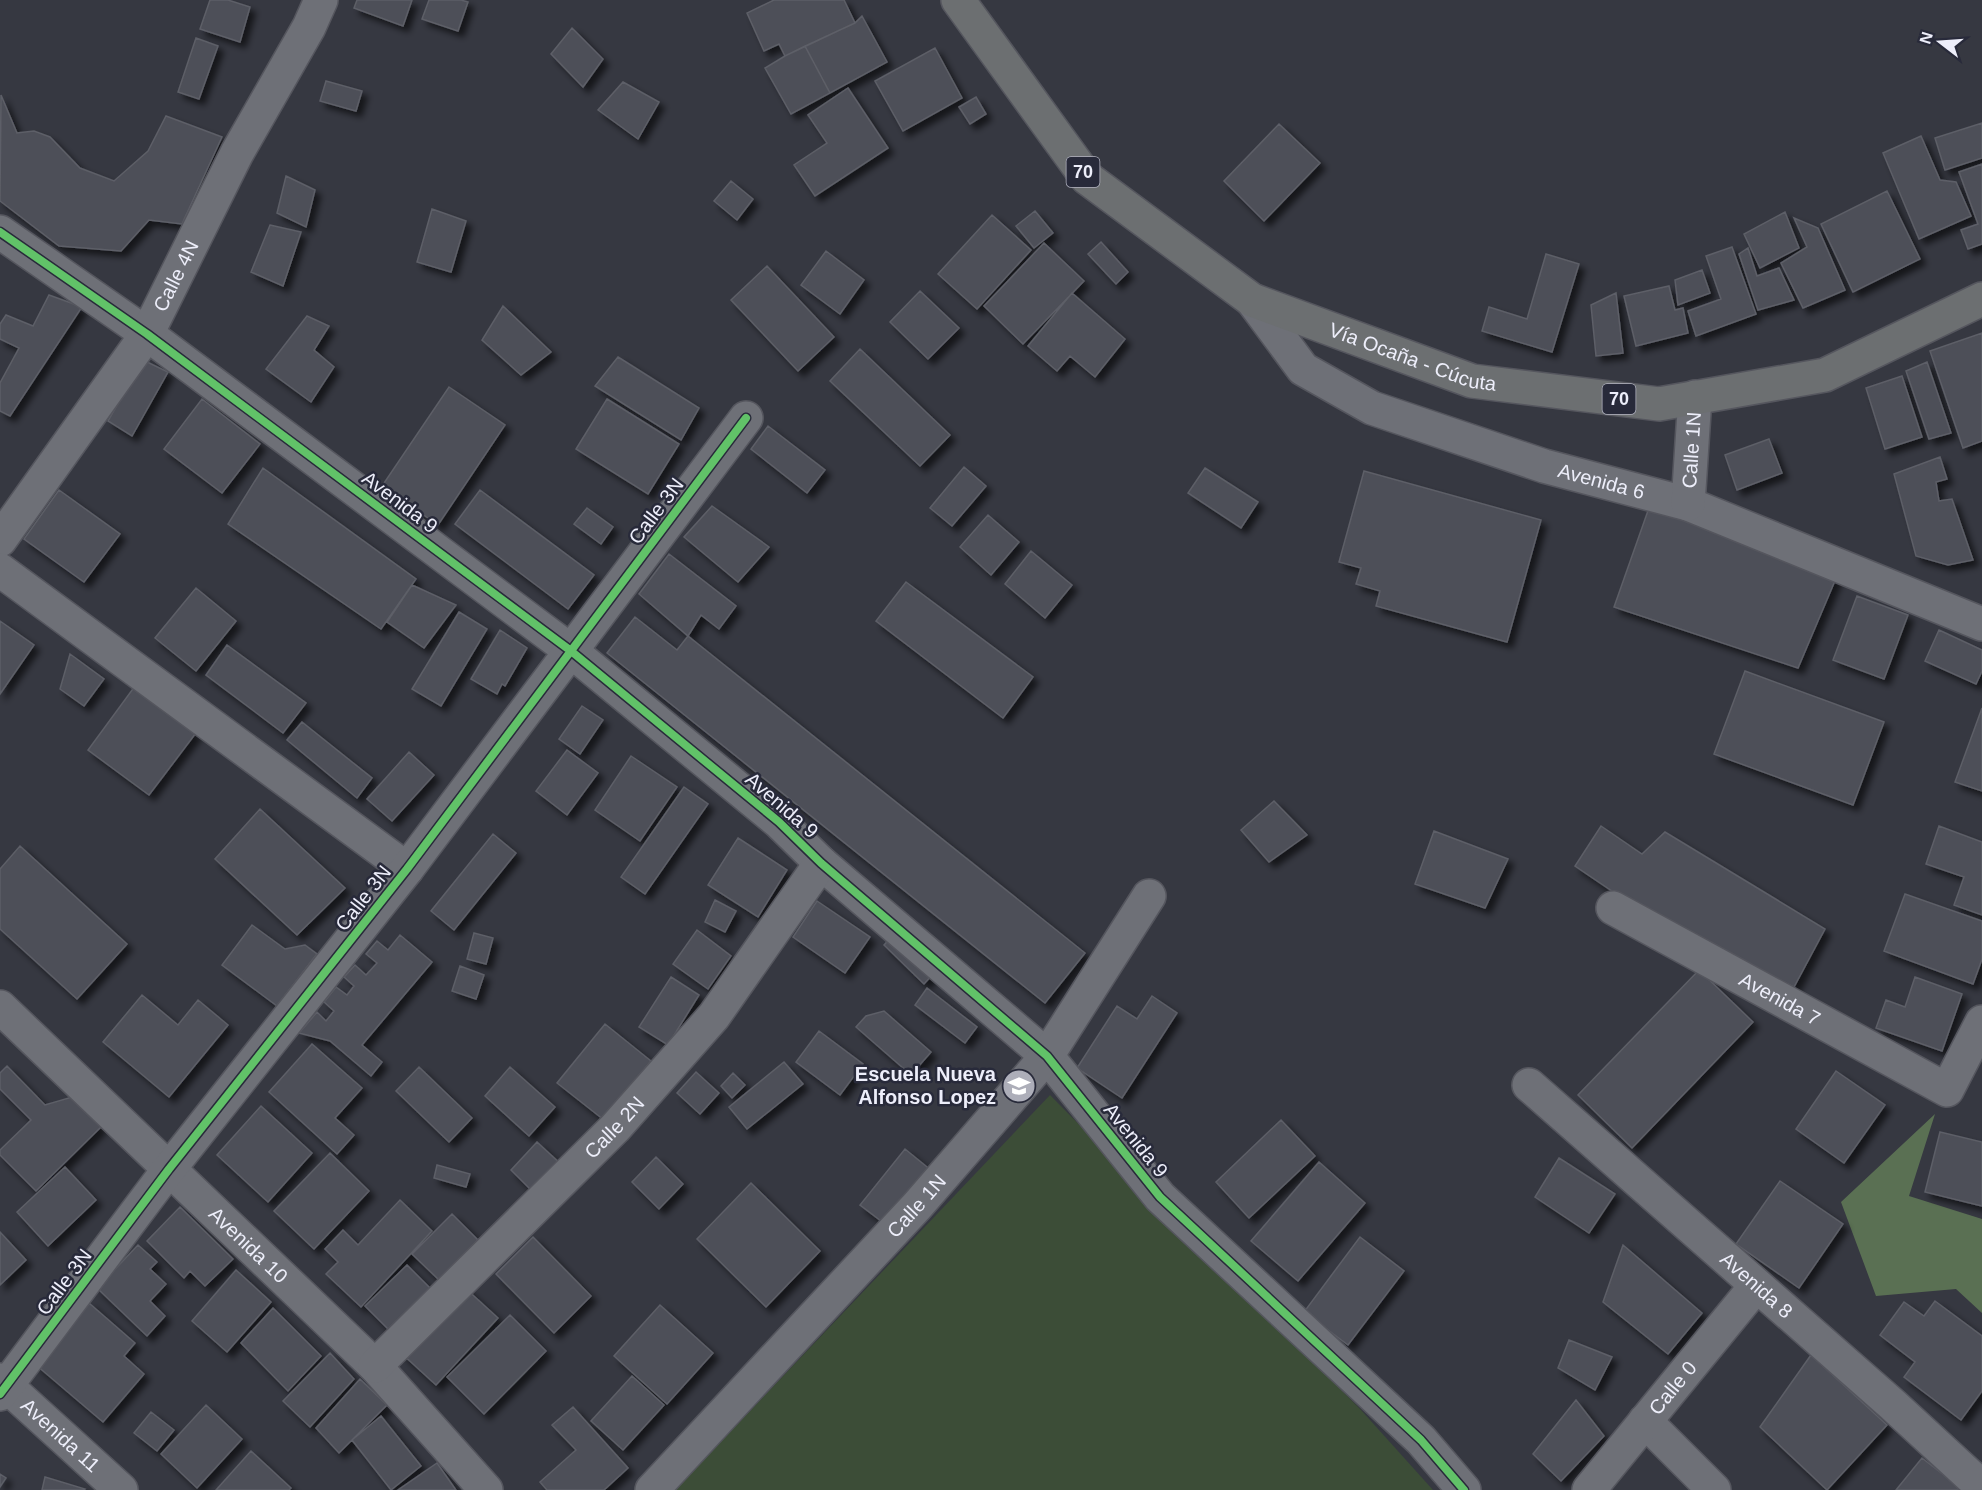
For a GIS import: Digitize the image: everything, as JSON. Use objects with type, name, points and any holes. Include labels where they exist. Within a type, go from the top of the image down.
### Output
[{"type":"main road","name":"Vía Ocaña - Cúcuta","points":[[958,0],[1087,178],[1252,300],[1472,381],[1659,404],[1825,375],[1982,299]]},
{"type":"street","name":"Calle 4N","points":[[0,540],[147,334],[237,153],[315,13]]},
{"type":"street","name":"Avenida 9","points":[[0,232],[147,334],[571,651],[779,822],[821,863],[1047,1056],[1161,1197],[1421,1440],[1464,1490]]},
{"type":"street","name":"Avenida 6","points":[[1252,300],[1303,369],[1372,408],[1544,466],[1688,504],[1982,624]]},
{"type":"street","name":"Calle 1N","points":[[1688,504],[1695,397]]},
{"type":"street","name":"Calle 3N","points":[[2,1387],[169,1169],[407,869],[746,418]]},
{"type":"street","points":[[0,570],[407,869]]},
{"type":"street","name":"Calle 2N","points":[[375,1366],[615,1128],[699,1034],[821,863]]},
{"type":"street","name":"Calle 1N","points":[[652,1490],[917,1206],[1047,1056],[1149,896]]},
{"type":"street","name":"Avenida 7","points":[[1613,908],[1947,1090],[1982,1022]]},
{"type":"street","name":"Avenida 10","points":[[0,1007],[375,1366],[486,1490]]},
{"type":"street","name":"Avenida 8","points":[[1529,1085],[1982,1486]]},
{"type":"street","name":"Calle 0","points":[[1589,1490],[1756,1286]]},
{"type":"street","name":"Avenida 11","points":[[2,1387],[121,1490]]},
{"type":"street","points":[[1645,1421],[1714,1490]]},
{"type":"green space","points":[[1050,1095],[1361,1410],[1433,1490],[675,1490]]},
{"type":"green space","points":[[1935,1114],[1909,1196],[1982,1219],[1982,1313],[1956,1289],[1876,1296],[1841,1202]]},
{"type":"building","points":[[210,0],[228,0],[250,7],[240,42],[200,29]]},
{"type":"building","points":[[357,0],[412,0],[403,26],[354,8]]},
{"type":"building","points":[[429,0],[468,2],[458,31],[422,19]]},
{"type":"building","points":[[774,0],[844,0],[855,23],[785,56],[779,44],[764,51],[747,13]]},
{"type":"building","points":[[862,16],[887,62],[830,93],[805,46],[855,23]]},
{"type":"building","points":[[572,28],[603,59],[583,87],[551,54]]},
{"type":"building","points":[[196,38],[218,46],[199,99],[178,92]]},
{"type":"building","points":[[805,46],[830,93],[791,114],[765,68]]},
{"type":"building","points":[[935,48],[962,98],[903,131],[875,81]]},
{"type":"building","points":[[326,81],[362,91],[356,111],[320,101]]},
{"type":"building","points":[[623,82],[659,102],[638,139],[598,110]]},
{"type":"building","points":[[848,88],[888,148],[815,196],[794,165],[827,143],[808,115]]},
{"type":"building","points":[[1,95],[17,133],[34,131],[50,137],[80,168],[114,181],[148,151],[166,116],[222,137],[182,224],[149,220],[121,251],[59,246],[0,201]]},
{"type":"building","points":[[976,97],[986,114],[970,124],[959,107]]},
{"type":"building","points":[[1982,123],[1982,158],[1945,170],[1935,138]]},
{"type":"building","points":[[1279,124],[1320,163],[1264,221],[1224,181]]},
{"type":"building","points":[[1921,136],[1940,180],[1956,182],[1971,216],[1919,239],[1883,153]]},
{"type":"building","points":[[1982,164],[1982,244],[1968,249],[1961,230],[1978,224],[1959,172]]},
{"type":"building","points":[[286,176],[315,190],[306,227],[277,213]]},
{"type":"building","points":[[731,181],[753,199],[737,220],[714,201]]},
{"type":"building","points":[[1887,191],[1920,259],[1853,292],[1821,224]]},
{"type":"building","points":[[432,209],[466,221],[451,272],[417,262]]},
{"type":"building","points":[[1035,211],[1053,233],[1034,248],[1016,226]]},
{"type":"building","points":[[1785,212],[1799,248],[1760,268],[1744,234]]},
{"type":"building","points":[[992,215],[1031,250],[977,309],[938,274]]},
{"type":"building","points":[[1794,218],[1818,228],[1845,290],[1803,308],[1781,263],[1807,247]]},
{"type":"building","points":[[270,225],[301,232],[283,286],[251,272]]},
{"type":"building","points":[[1101,242],[1128,272],[1116,284],[1088,254]]},
{"type":"building","points":[[1044,243],[1084,281],[1023,344],[984,306]]},
{"type":"building","points":[[1732,247],[1756,314],[1696,336],[1688,311],[1721,299],[1706,256]]},
{"type":"building","points":[[1748,248],[1757,276],[1779,268],[1794,300],[1758,310],[1739,254]]},
{"type":"building","points":[[826,251],[864,280],[840,314],[801,285]]},
{"type":"building","points":[[1546,254],[1579,264],[1552,352],[1482,331],[1489,307],[1527,319]]},
{"type":"building","points":[[767,266],[834,337],[798,371],[731,300]]},
{"type":"building","points":[[1702,270],[1710,293],[1678,305],[1675,280]]},
{"type":"building","points":[[1669,286],[1675,310],[1683,308],[1688,333],[1636,346],[1624,296]]},
{"type":"building","points":[[920,291],[959,328],[928,359],[890,322]]},
{"type":"building","points":[[1072,293],[1125,339],[1095,377],[1070,356],[1057,371],[1028,346]]},
{"type":"building","points":[[1616,293],[1623,353],[1596,356],[1591,305]]},
{"type":"building","points":[[49,295],[82,307],[10,416],[0,411],[0,383],[19,348],[0,339],[0,324],[6,315],[33,326]]},
{"type":"building","points":[[503,306],[551,352],[521,375],[482,340]]},
{"type":"building","points":[[307,316],[329,326],[314,350],[334,367],[311,402],[266,369]]},
{"type":"building","points":[[1982,333],[1982,441],[1963,448],[1930,351]]},
{"type":"building","points":[[860,349],[950,435],[920,466],[830,381]]},
{"type":"building","points":[[618,357],[699,408],[681,440],[595,386]]},
{"type":"building","points":[[143,360],[168,372],[132,436],[108,421]]},
{"type":"building","points":[[1927,362],[1951,433],[1929,439],[1906,371]]},
{"type":"building","points":[[1902,376],[1922,437],[1885,449],[1866,388]]},
{"type":"building","points":[[449,387],[505,425],[438,525],[382,486]]},
{"type":"building","points":[[202,399],[260,444],[222,493],[164,449]]},
{"type":"building","points":[[607,399],[679,444],[648,494],[576,449]]},
{"type":"building","points":[[768,426],[825,470],[807,493],[751,449]]},
{"type":"building","points":[[1769,439],[1782,473],[1737,490],[1725,455]]},
{"type":"building","points":[[1940,457],[1947,479],[1936,482],[1939,501],[1952,499],[1973,560],[1948,565],[1916,556],[1894,474]]},
{"type":"building","points":[[964,467],[986,486],[952,526],[930,508]]},
{"type":"building","points":[[263,468],[416,579],[381,629],[228,524]]},
{"type":"building","points":[[1205,468],[1258,502],[1241,528],[1188,493]]},
{"type":"building","points":[[1364,471],[1541,520],[1507,642],[1376,606],[1380,591],[1356,584],[1361,568],[1339,562]]},
{"type":"building","points":[[59,490],[120,534],[84,582],[24,539]]},
{"type":"building","points":[[480,490],[594,575],[568,609],[455,524]]},
{"type":"building","points":[[1650,505],[1837,576],[1798,668],[1614,607]]},
{"type":"building","points":[[712,506],[769,547],[738,582],[684,537]]},
{"type":"building","points":[[587,508],[613,527],[601,544],[574,524]]},
{"type":"building","points":[[988,515],[1019,542],[991,575],[960,547]]},
{"type":"building","points":[[1031,551],[1072,585],[1045,618],[1005,584]]},
{"type":"building","points":[[669,554],[736,606],[719,629],[701,615],[688,636],[639,594]]},
{"type":"building","points":[[906,582],[1033,677],[1003,718],[876,621]]},
{"type":"building","points":[[412,585],[456,605],[424,648],[387,622]]},
{"type":"building","points":[[196,588],[236,621],[196,671],[155,638]]},
{"type":"building","points":[[1857,596],[1908,615],[1884,679],[1833,660]]},
{"type":"building","points":[[459,612],[487,629],[441,706],[412,689]]},
{"type":"building","points":[[635,617],[677,650],[688,636],[1085,953],[1045,1003],[607,653]]},
{"type":"building","points":[[0,621],[34,645],[0,694]]},
{"type":"building","points":[[500,630],[527,648],[505,686],[502,684],[497,694],[471,679]]},
{"type":"building","points":[[1939,630],[1982,650],[1982,671],[1976,684],[1925,661]]},
{"type":"building","points":[[227,645],[306,703],[283,733],[206,675]]},
{"type":"building","points":[[70,654],[104,679],[84,706],[60,689]]},
{"type":"building","points":[[1745,671],[1884,722],[1853,805],[1714,754]]},
{"type":"building","points":[[135,686],[196,733],[149,795],[88,750]]},
{"type":"building","points":[[582,706],[603,720],[580,754],[559,739]]},
{"type":"building","points":[[1982,708],[1982,791],[1955,782]]},
{"type":"building","points":[[302,722],[372,778],[357,798],[287,740]]},
{"type":"building","points":[[567,750],[598,773],[567,815],[536,791]]},
{"type":"building","points":[[409,752],[434,775],[392,821],[367,799]]},
{"type":"building","points":[[631,756],[677,787],[640,841],[595,810]]},
{"type":"building","points":[[684,787],[708,804],[645,894],[621,877]]},
{"type":"building","points":[[1274,801],[1307,835],[1269,862],[1241,830]]},
{"type":"building","points":[[260,809],[345,888],[297,935],[215,859]]},
{"type":"building","points":[[1601,826],[1642,854],[1665,832],[1825,929],[1794,987],[1677,935],[1575,866]]},
{"type":"building","points":[[1939,826],[1982,842],[1982,915],[1954,905],[1964,877],[1926,864]]},
{"type":"building","points":[[1434,831],[1508,859],[1485,908],[1415,884]]},
{"type":"building","points":[[493,834],[516,853],[454,930],[431,911]]},
{"type":"building","points":[[738,838],[787,870],[758,917],[708,885]]},
{"type":"building","points":[[20,846],[127,944],[77,999],[0,929],[0,869]]},
{"type":"building","points":[[1905,894],[1982,921],[1982,959],[1973,984],[1884,951]]},
{"type":"building","points":[[715,900],[736,911],[725,932],[705,922]]},
{"type":"building","points":[[817,901],[870,937],[845,973],[793,937]]},
{"type":"building","points":[[252,925],[285,949],[305,945],[317,954],[277,1006],[222,965]]},
{"type":"building","points":[[697,930],[731,956],[708,989],[673,964]]},
{"type":"building","points":[[474,933],[493,938],[486,964],[467,959]]},
{"type":"building","points":[[894,934],[934,973],[924,984],[884,945]]},
{"type":"building","points":[[400,935],[432,962],[362,1045],[382,1062],[371,1076],[330,1041],[299,1033],[317,1012],[326,1021],[334,1011],[324,1002],[336,987],[347,995],[354,986],[344,977],[355,965],[366,975],[377,963],[366,954],[377,941],[388,950]]},
{"type":"building","points":[[460,966],[484,975],[476,999],[452,991]]},
{"type":"building","points":[[1699,970],[1753,1022],[1632,1148],[1578,1095]]},
{"type":"building","points":[[671,977],[699,995],[668,1045],[639,1027]]},
{"type":"building","points":[[1915,977],[1962,994],[1942,1051],[1876,1028],[1886,1000],[1905,1007]]},
{"type":"building","points":[[927,988],[977,1027],[965,1043],[915,1005]]},
{"type":"building","points":[[142,995],[178,1025],[198,1000],[228,1025],[169,1097],[103,1042]]},
{"type":"building","points":[[1152,996],[1177,1013],[1122,1098],[1077,1068],[1117,1006],[1137,1019]]},
{"type":"building","points":[[884,1011],[931,1052],[911,1075],[856,1027],[866,1016]]},
{"type":"building","points":[[605,1024],[651,1061],[604,1120],[557,1083]]},
{"type":"building","points":[[819,1031],[863,1064],[840,1095],[796,1062]]},
{"type":"building","points":[[312,1044],[362,1088],[335,1118],[354,1135],[337,1154],[269,1092]]},
{"type":"building","points":[[784,1062],[803,1084],[747,1129],[729,1107]]},
{"type":"building","points":[[7,1066],[45,1105],[72,1097],[101,1127],[36,1191],[0,1155],[0,1150],[31,1120],[0,1089],[0,1073]]},
{"type":"building","points":[[419,1067],[472,1118],[449,1142],[396,1091]]},
{"type":"building","points":[[510,1067],[555,1107],[529,1136],[485,1096]]},
{"type":"building","points":[[1836,1071],[1885,1105],[1844,1163],[1796,1129]]},
{"type":"building","points":[[696,1072],[719,1093],[700,1114],[677,1093]]},
{"type":"building","points":[[733,1073],[745,1085],[732,1098],[721,1086]]},
{"type":"building","points":[[261,1106],[312,1153],[268,1202],[217,1155]]},
{"type":"building","points":[[1281,1120],[1315,1156],[1249,1218],[1216,1182]]},
{"type":"building","points":[[1940,1132],[1982,1142],[1982,1206],[1925,1192]]},
{"type":"building","points":[[537,1142],[563,1166],[536,1195],[511,1170]]},
{"type":"building","points":[[905,1149],[932,1171],[885,1224],[860,1205]]},
{"type":"building","points":[[330,1153],[369,1191],[314,1249],[274,1211]]},
{"type":"building","points":[[656,1157],[683,1184],[659,1209],[632,1182]]},
{"type":"building","points":[[1559,1158],[1615,1194],[1589,1233],[1535,1197]]},
{"type":"building","points":[[1319,1162],[1365,1203],[1298,1281],[1251,1241]]},
{"type":"building","points":[[437,1165],[470,1174],[466,1187],[434,1178]]},
{"type":"building","points":[[65,1167],[96,1200],[48,1246],[17,1212]]},
{"type":"building","points":[[1780,1181],[1843,1224],[1799,1288],[1736,1244]]},
{"type":"building","points":[[751,1183],[820,1251],[766,1307],[697,1239]]},
{"type":"building","points":[[400,1200],[432,1231],[361,1307],[326,1274],[338,1262],[325,1249],[343,1230],[358,1245]]},
{"type":"building","points":[[180,1207],[233,1259],[205,1286],[190,1271],[184,1278],[147,1241]]},
{"type":"building","points":[[452,1214],[478,1240],[439,1280],[412,1254]]},
{"type":"building","points":[[0,1232],[26,1260],[0,1285]]},
{"type":"building","points":[[533,1237],[591,1296],[554,1333],[496,1274]]},
{"type":"building","points":[[1360,1237],[1404,1271],[1348,1345],[1304,1312]]},
{"type":"building","points":[[138,1245],[157,1262],[150,1269],[166,1284],[150,1301],[165,1316],[147,1336],[97,1288]]},
{"type":"building","points":[[1623,1245],[1702,1313],[1668,1354],[1603,1302]]},
{"type":"building","points":[[407,1265],[432,1290],[390,1331],[365,1306]]},
{"type":"building","points":[[236,1270],[271,1302],[227,1352],[192,1321]]},
{"type":"building","points":[[463,1286],[498,1318],[436,1385],[401,1353]]},
{"type":"building","points":[[1935,1301],[1982,1336],[1982,1391],[1961,1420],[1904,1377],[1915,1362],[1880,1335],[1904,1302],[1924,1316]]},
{"type":"building","points":[[89,1303],[135,1343],[124,1356],[144,1374],[103,1422],[36,1365]]},
{"type":"building","points":[[660,1305],[713,1353],[667,1404],[614,1356]]},
{"type":"building","points":[[273,1308],[321,1356],[288,1391],[241,1343]]},
{"type":"building","points":[[510,1315],[546,1351],[484,1414],[447,1377]]},
{"type":"building","points":[[1569,1340],[1612,1357],[1595,1390],[1558,1368]]},
{"type":"building","points":[[330,1353],[354,1379],[310,1427],[283,1401]]},
{"type":"building","points":[[1811,1355],[1887,1425],[1827,1490],[1760,1427]]},
{"type":"building","points":[[632,1376],[664,1405],[623,1450],[591,1421]]},
{"type":"building","points":[[360,1379],[387,1405],[339,1453],[316,1428]]},
{"type":"building","points":[[1576,1400],[1604,1436],[1561,1481],[1533,1454]]},
{"type":"building","points":[[206,1405],[242,1439],[197,1488],[161,1454]]},
{"type":"building","points":[[573,1407],[628,1468],[604,1490],[547,1490],[540,1482],[576,1450],[552,1425]]},
{"type":"building","points":[[151,1412],[174,1430],[157,1451],[134,1433]]},
{"type":"building","points":[[381,1416],[421,1466],[391,1490],[352,1440]]},
{"type":"building","points":[[251,1451],[291,1488],[289,1490],[216,1490]]},
{"type":"building","points":[[1922,1458],[1963,1490],[1896,1490]]},
{"type":"building","points":[[437,1463],[456,1490],[398,1490]]},
{"type":"building","points":[[0,1474],[6,1478],[0,1487]]},
{"type":"building","points":[[45,1477],[85,1489],[42,1490]]},
{"type":"cycle path","points":[[0,232],[147,334],[571,651],[779,822],[821,863],[1047,1056],[1160,1197],[1421,1440],[1464,1490]]},
{"type":"cycle path","points":[[0,1394],[169,1169],[407,869],[746,418]]},
{"type":"place","name":"Escuela Nueva Alfonso Lopez","points":[[1019,1086]]}]
